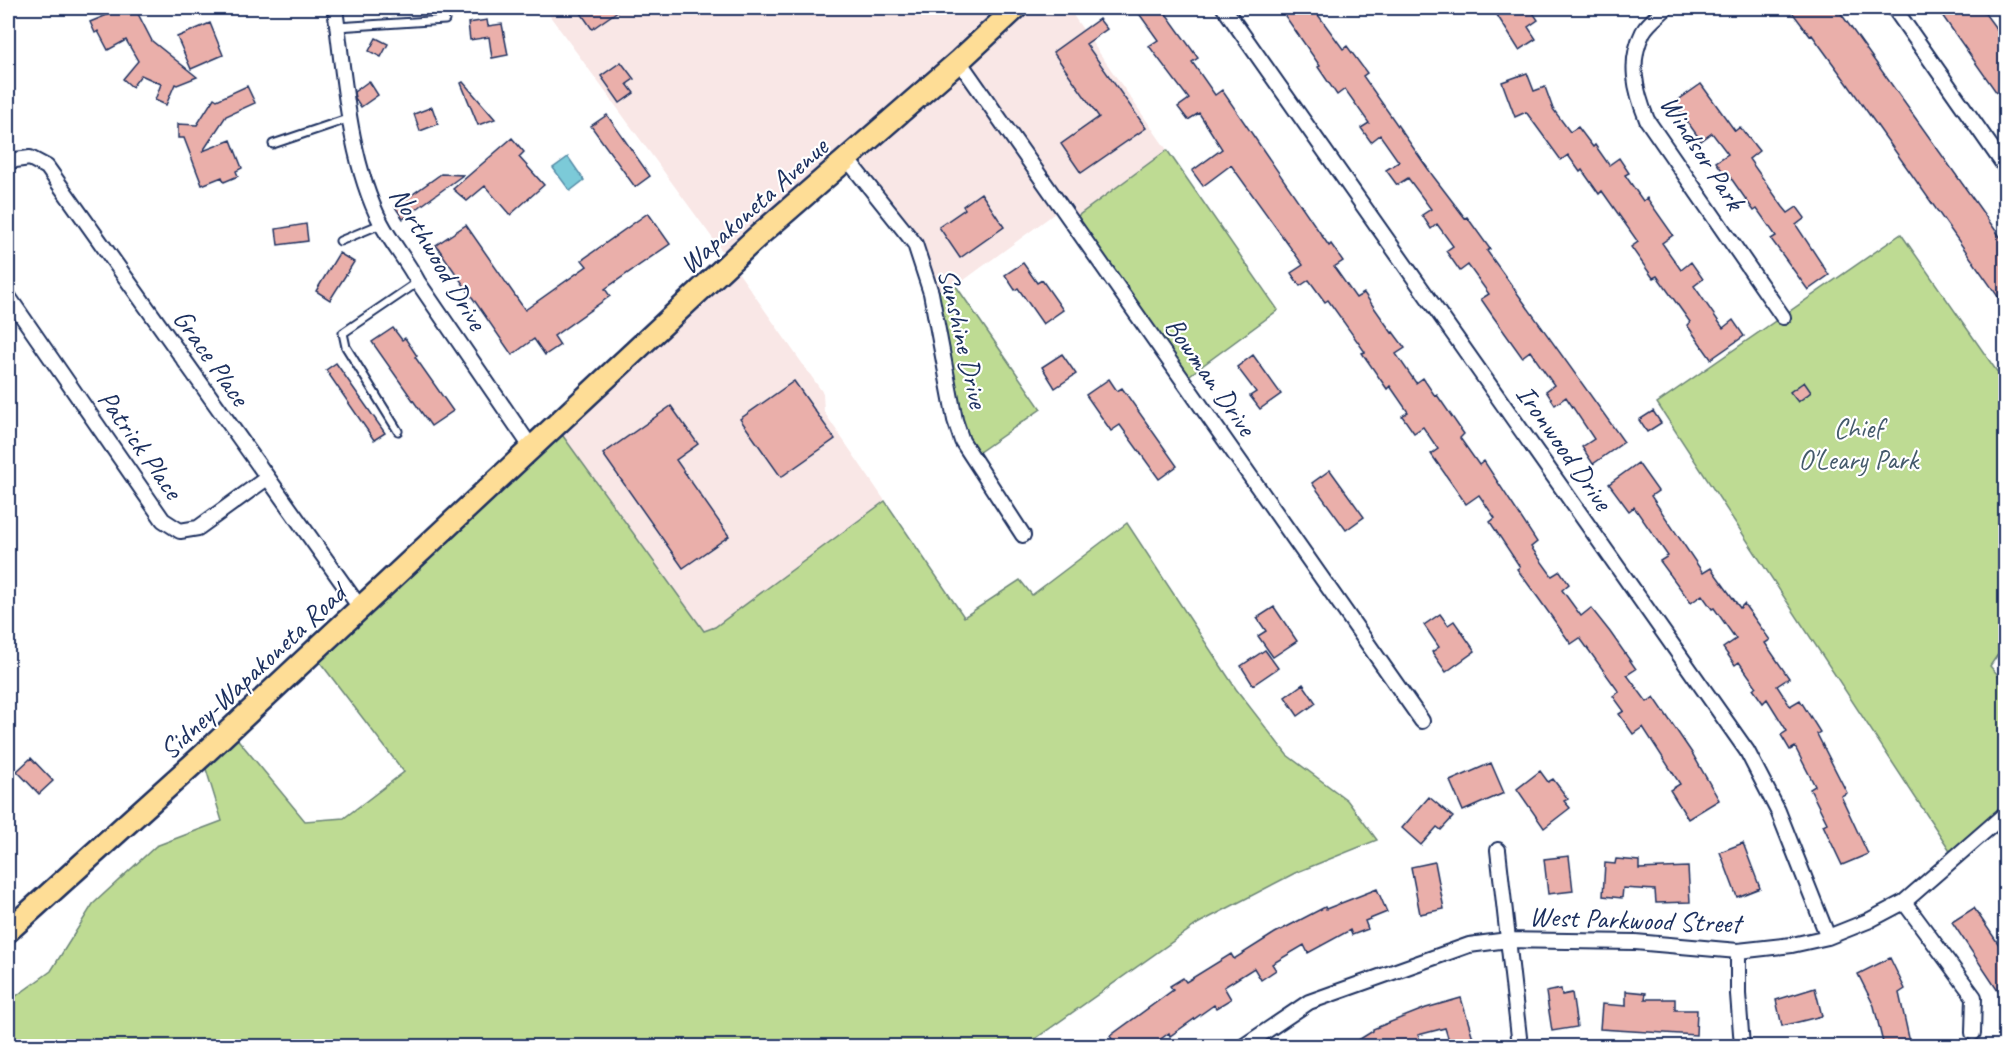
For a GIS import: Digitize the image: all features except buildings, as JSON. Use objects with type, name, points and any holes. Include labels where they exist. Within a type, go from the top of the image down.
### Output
[{"type":"main road","name":"Wapakoneta Avenue","points":[[531,447],[757,237],[959,61],[1016,8]]},
{"type":"main road","name":"Sidney-Wapakoneta Road","points":[[8,931],[194,764],[531,447]]},
{"type":"street","name":"Northwood Drive","points":[[335,8],[358,166],[381,224],[531,447]]},
{"type":"street","name":"Ironwood Drive","points":[[1224,8],[1747,751],[1778,811],[1828,937]]},
{"type":"street","name":"Windsor Park","points":[[1666,8],[1643,31],[1633,66],[1637,95],[1647,120],[1783,317]]},
{"type":"street","points":[[1894,8],[2006,168]]},
{"type":"street","name":"Bowman Drive","points":[[959,61],[1422,721]]},
{"type":"street","name":"Grace Place","points":[[8,161],[30,158],[47,167],[361,609]]},
{"type":"street","name":"Sunshine Drive","points":[[847,159],[915,244],[931,293],[955,420],[963,441],[1023,535]]},
{"type":"street","name":"Patrick Place","points":[[8,296],[163,520],[180,531],[198,528],[267,478]]},
{"type":"street","name":"West Parkwood Street","points":[[1244,1047],[1309,1002],[1468,945],[1508,940],[1635,942],[1738,951],[1792,945],[1828,937],[1868,921],[1904,902],[2006,813]]},
{"type":"street","points":[[1498,850],[1520,1047]]},
{"type":"street","points":[[1904,902],[1974,997],[1973,1033]]},
{"type":"street","points":[[1738,951],[1742,1047]]},
{"type":"lane","points":[[337,27],[445,20]]},
{"type":"lane","points":[[273,144],[350,118]]},
{"type":"lane","points":[[340,241],[381,224]]},
{"type":"lane","points":[[398,430],[346,347],[343,333],[418,282]]},
{"type":"shaded area","points":[[544,8],[1068,8],[1167,150],[1071,221],[1062,208],[956,286],[931,293],[915,244],[847,159],[731,262],[823,393],[824,412],[885,501],[715,627],[704,632],[555,425],[730,262]]},
{"type":"green space","points":[[1167,150],[1278,310],[1183,380],[1071,221]]},
{"type":"green space","name":"Chief O'Leary Park","points":[[1901,234],[2005,383],[2005,644],[1990,666],[2005,683],[2005,813],[1955,858],[1657,403]]},
{"type":"green space","points":[[956,286],[1041,409],[972,457],[962,441],[931,293]]},
{"type":"green space","points":[[555,425],[704,631],[715,627],[885,501],[964,617],[1020,580],[1032,595],[1127,523],[1236,689],[1287,755],[1347,800],[1377,840],[1295,873],[1199,923],[1025,1046],[8,1046],[8,1002],[51,971],[93,904],[156,846],[222,821],[202,756],[230,730],[305,821],[344,818],[404,772],[313,653]]},
{"type":"water","points":[[568,157],[584,180],[570,191],[553,168]]}]
